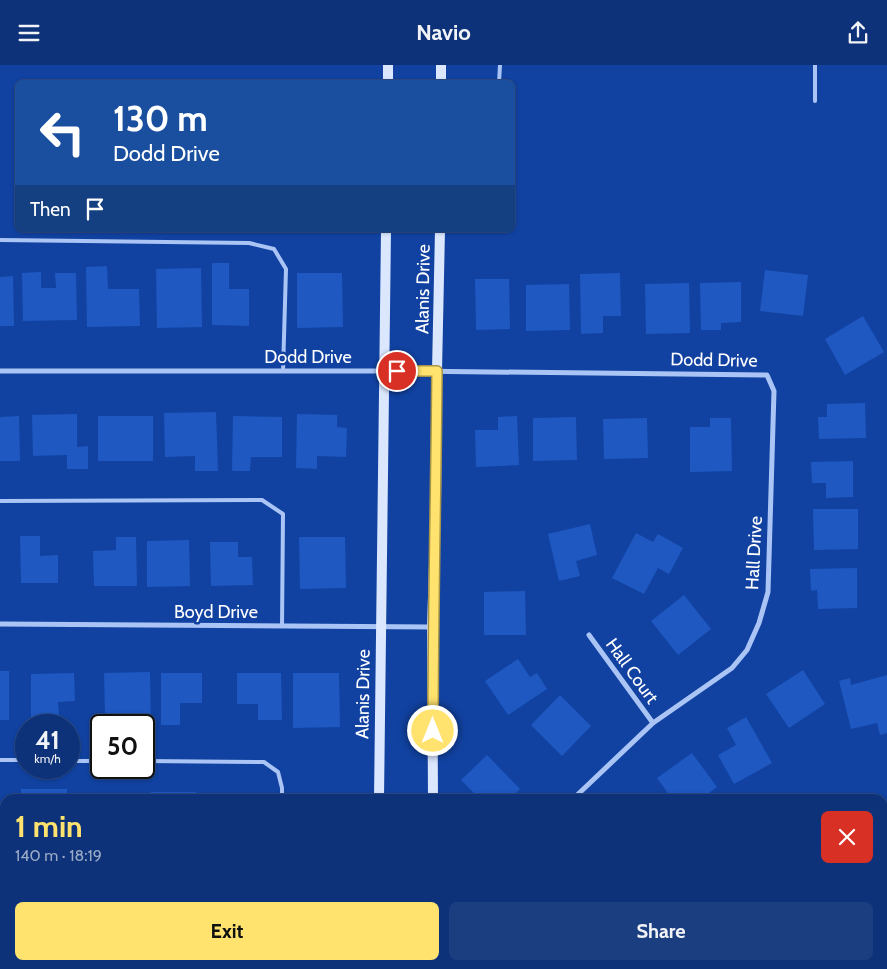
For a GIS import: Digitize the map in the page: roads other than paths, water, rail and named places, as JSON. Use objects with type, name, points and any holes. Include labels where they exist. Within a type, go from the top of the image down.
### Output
[{"type":"main road","points":[[388,65],[388,80]]},
{"type":"main road","points":[[441,65],[441,80]]},
{"type":"main road","name":"Alanis Drive","points":[[380,794],[386,232]]},
{"type":"main road","name":"Alanis Drive","points":[[433,794],[432,627],[440,232]]},
{"type":"street","name":"Dodd Drive","points":[[0,371],[437,371],[767,375]]},
{"type":"street","name":"Hall Drive","points":[[578,794],[653,723],[732,668],[747,650],[759,623],[768,592],[774,391],[767,375]]},
{"type":"street","name":"Boyd Drive","points":[[0,624],[432,627]]},
{"type":"street","name":"Hall Court","points":[[589,635],[653,723]]},
{"type":"lane","points":[[499,80],[500,65]]},
{"type":"lane","points":[[815,65],[815,101]]},
{"type":"lane","points":[[0,240],[249,243],[274,249],[286,269],[283,371]]},
{"type":"lane","points":[[0,501],[262,500],[283,514],[282,626]]},
{"type":"lane","points":[[0,760],[15,760]]},
{"type":"lane","points":[[155,761],[264,762],[278,771],[282,794]]}]
